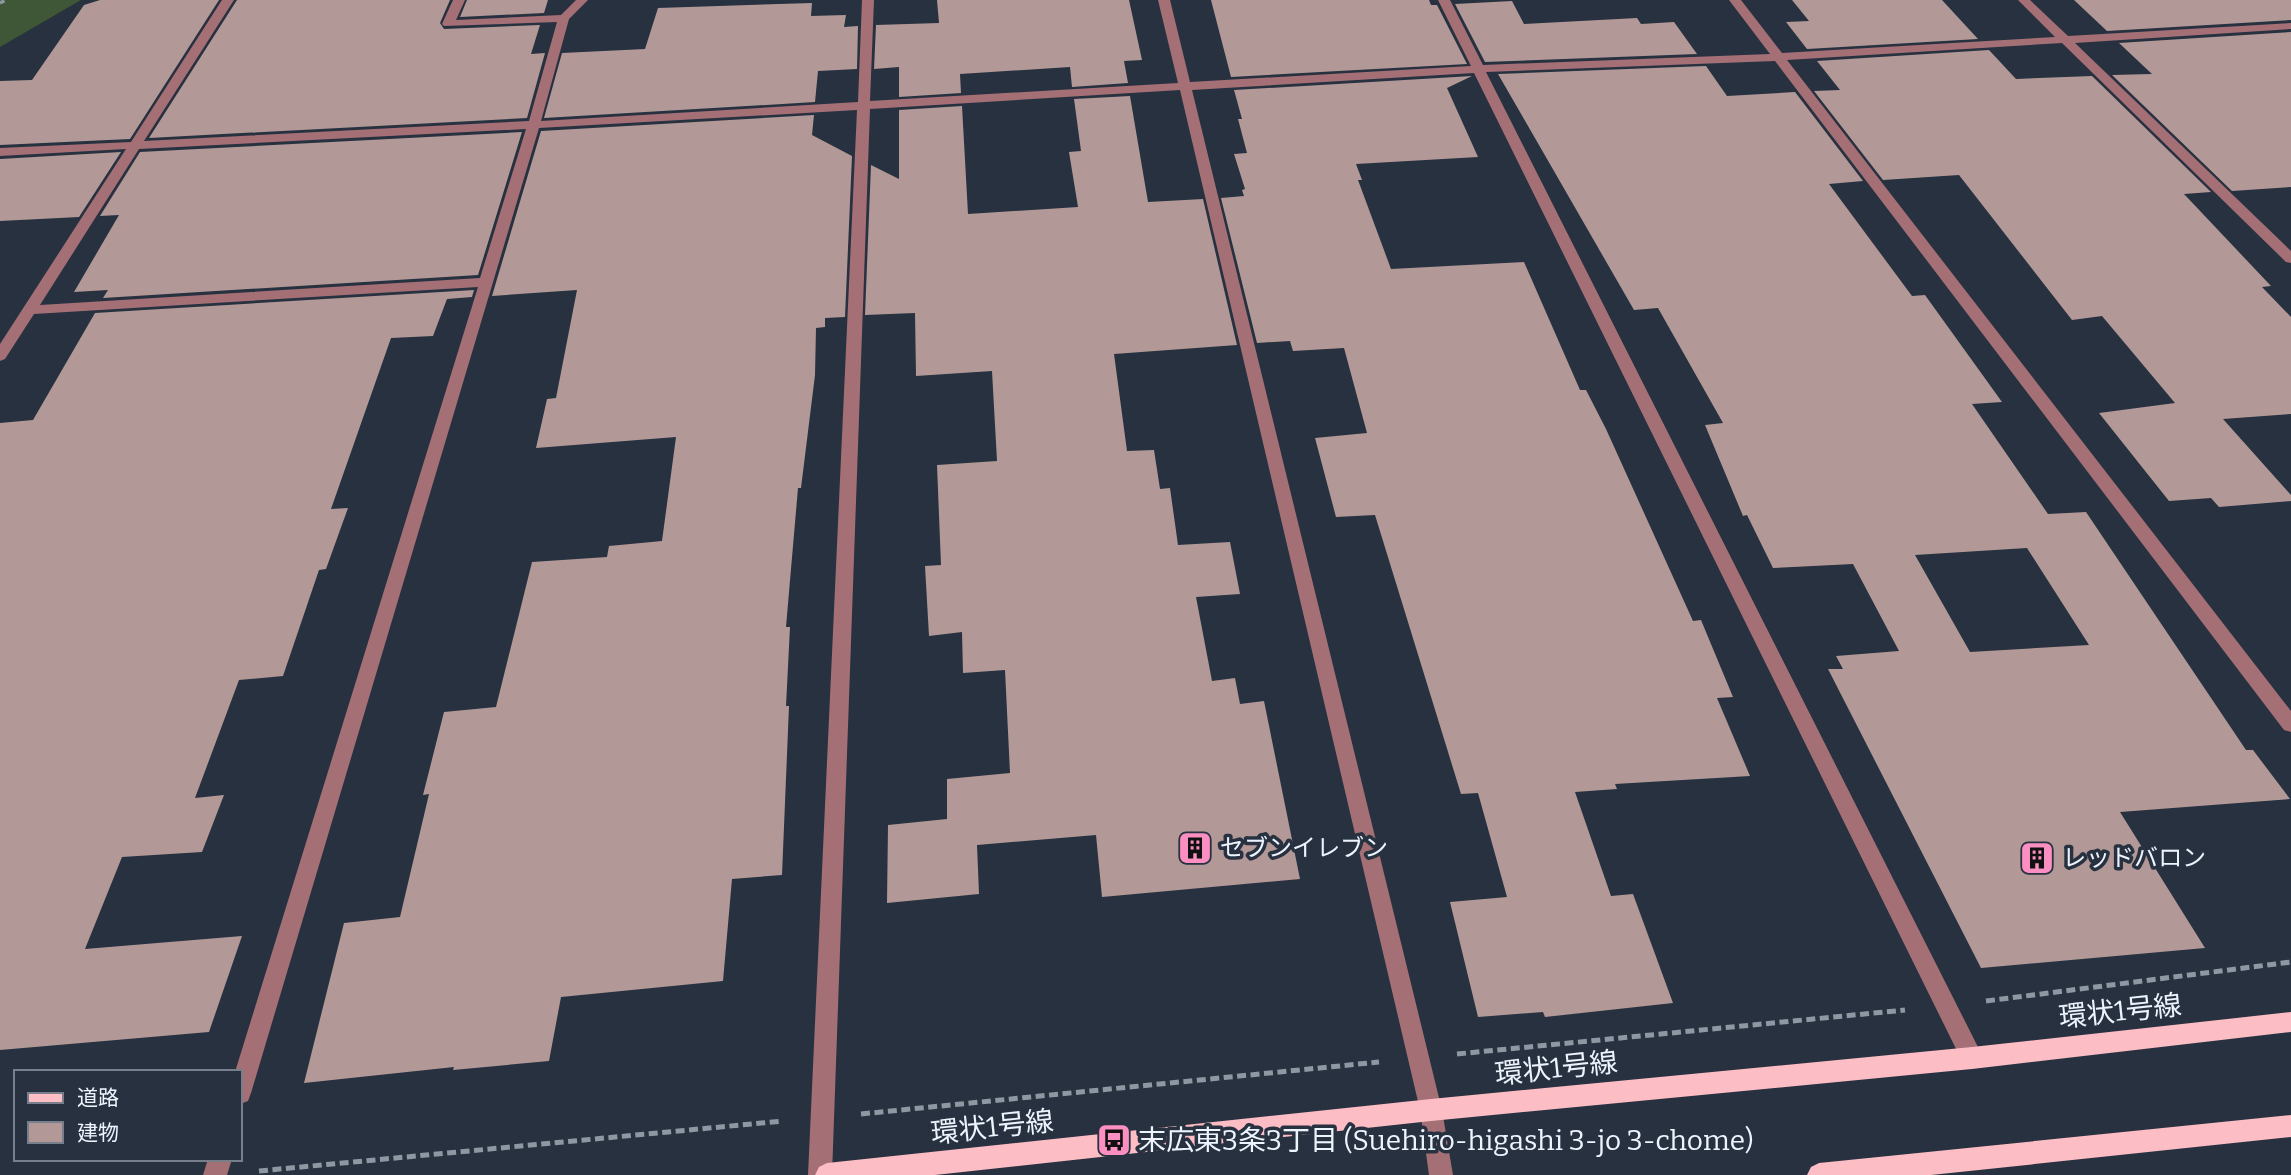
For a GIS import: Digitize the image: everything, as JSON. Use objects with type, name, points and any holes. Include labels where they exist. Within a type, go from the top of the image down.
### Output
[{"type":"main road","name":"環状1号線","points":[[827,1175],[1431,1110],[1972,1058],[2291,1022]]},
{"type":"main road","points":[[1819,1175],[1986,1167],[2291,1126]]},
{"type":"street","points":[[0,356],[228,0]]},
{"type":"street","points":[[459,0],[449,24],[564,18]]},
{"type":"street","points":[[242,1086],[534,125],[564,18],[582,0]]},
{"type":"street","points":[[820,1175],[868,0]]},
{"type":"street","points":[[1164,0],[1431,1110],[1441,1175]]},
{"type":"street","points":[[1444,0],[1972,1058]]},
{"type":"street","points":[[1735,0],[2291,725]]},
{"type":"street","points":[[2024,0],[2291,259]]},
{"type":"street","points":[[0,152],[534,125],[1478,69],[1779,57],[2291,26]]},
{"type":"street","points":[[29,310],[485,282]]},
{"type":"path","points":[[0,3],[6,0]]},
{"type":"path","points":[[246,1172],[1947,1006],[2291,962]]},
{"type":"green space","points":[[0,0],[81,0],[0,47]]},
{"type":"building","points":[[100,0],[219,0],[130,139],[0,145],[0,81],[32,80],[84,5]]},
{"type":"building","points":[[237,0],[450,0],[440,23],[444,29],[540,25],[531,54],[545,53],[527,118],[149,138]]},
{"type":"building","points":[[467,0],[548,0],[544,13],[460,17]]},
{"type":"building","points":[[937,0],[1129,0],[1142,60],[1124,61],[1128,83],[1072,87],[1070,67],[960,74],[961,93],[899,97],[899,67],[874,69],[876,25],[939,23]]},
{"type":"building","points":[[1211,0],[1429,0],[1431,5],[1437,5],[1467,64],[1231,77]]},
{"type":"building","points":[[1792,0],[1942,0],[1978,39],[1807,49],[1786,22],[1809,21]]},
{"type":"building","points":[[2074,0],[2291,0],[2291,20],[2107,31]]},
{"type":"building","points":[[1512,1],[1524,24],[1637,18],[1641,24],[1674,22],[1697,54],[1485,62],[1455,4]]},
{"type":"building","points":[[812,3],[811,16],[846,15],[844,27],[858,26],[857,69],[818,71],[815,102],[544,118],[562,53],[645,49],[658,8]]},
{"type":"building","points":[[2291,32],[2291,187],[2232,191],[2112,75],[2152,74],[2119,43]]},
{"type":"building","points":[[1989,50],[2016,79],[2092,76],[2211,192],[2184,194],[2271,286],[2262,287],[2291,317],[2291,414],[2223,419],[2291,495],[2291,501],[2219,507],[2211,498],[2169,501],[2099,413],[2175,403],[2102,316],[2072,320],[1959,175],[1883,180],[1814,91],[1840,90],[1817,61]]},
{"type":"building","points":[[1706,66],[1727,96],[1795,92],[1863,181],[1829,184],[1912,296],[1925,295],[2002,402],[1972,404],[2048,514],[2086,512],[2246,750],[2253,750],[2290,799],[2120,812],[2205,948],[1981,968],[1828,669],[1843,669],[1836,656],[1899,651],[1853,564],[1773,568],[1747,515],[1743,516],[1705,425],[1723,423],[1658,308],[1634,310],[1498,74]],"holes":[[[2027,548],[2089,645],[1970,652],[1915,555]]]},
{"type":"building","points":[[1472,76],[1447,88],[1478,157],[1356,164],[1362,180],[1358,180],[1391,269],[1524,262],[1580,390],[1586,390],[1606,429],[1693,621],[1701,620],[1733,697],[1717,698],[1750,776],[1615,784],[1617,789],[1575,792],[1611,896],[1633,894],[1673,1003],[1545,1017],[1543,1012],[1478,1017],[1450,902],[1507,897],[1478,793],[1461,794],[1375,515],[1336,517],[1315,438],[1367,433],[1344,348],[1293,351],[1290,341],[1257,343],[1221,198],[1244,196],[1242,190],[1245,189],[1234,154],[1247,153],[1234,90]]},
{"type":"building","points":[[1130,96],[1148,202],[1203,199],[1237,345],[1114,354],[1127,451],[1154,450],[1160,489],[1170,488],[1178,545],[1230,542],[1240,594],[1196,597],[1212,681],[1235,678],[1240,704],[1264,701],[1300,879],[1102,897],[1096,835],[977,845],[979,894],[887,903],[888,825],[947,819],[947,779],[1010,773],[1005,670],[963,673],[962,632],[929,636],[925,566],[941,565],[937,465],[997,461],[992,371],[916,376],[915,313],[865,315],[871,165],[899,179],[899,110],[962,106],[968,214],[1078,207],[1069,152],[1081,151],[1074,99]]},
{"type":"building","points":[[814,115],[812,135],[852,156],[845,317],[825,318],[825,327],[816,328],[815,375],[801,488],[798,488],[786,627],[790,627],[786,706],[789,706],[782,875],[732,879],[723,981],[561,997],[549,1061],[453,1070],[454,1067],[304,1083],[344,923],[400,917],[429,794],[423,795],[444,712],[496,707],[532,562],[607,557],[609,546],[662,541],[676,437],[536,448],[547,399],[556,398],[577,290],[492,296],[541,131]]},
{"type":"building","points":[[522,132],[478,275],[103,298],[108,290],[74,292],[119,215],[100,216],[140,152]]},
{"type":"building","points":[[121,152],[79,217],[0,221],[0,159]]},
{"type":"building","points":[[474,290],[472,297],[447,299],[433,336],[391,338],[331,509],[348,508],[326,569],[319,570],[283,676],[239,680],[195,798],[224,795],[202,852],[122,857],[85,949],[242,936],[209,1032],[0,1050],[0,423],[33,420],[95,313]]},
{"type":"place","name":"セブンイレブン","points":[[1195,848]]},
{"type":"place","name":"レッドバロン","points":[[2037,858]]},
{"type":"place","name":"末広東3条3丁目 (Suehiro-higashi 3-jo 3-chome)","points":[[1114,1140]]}]
